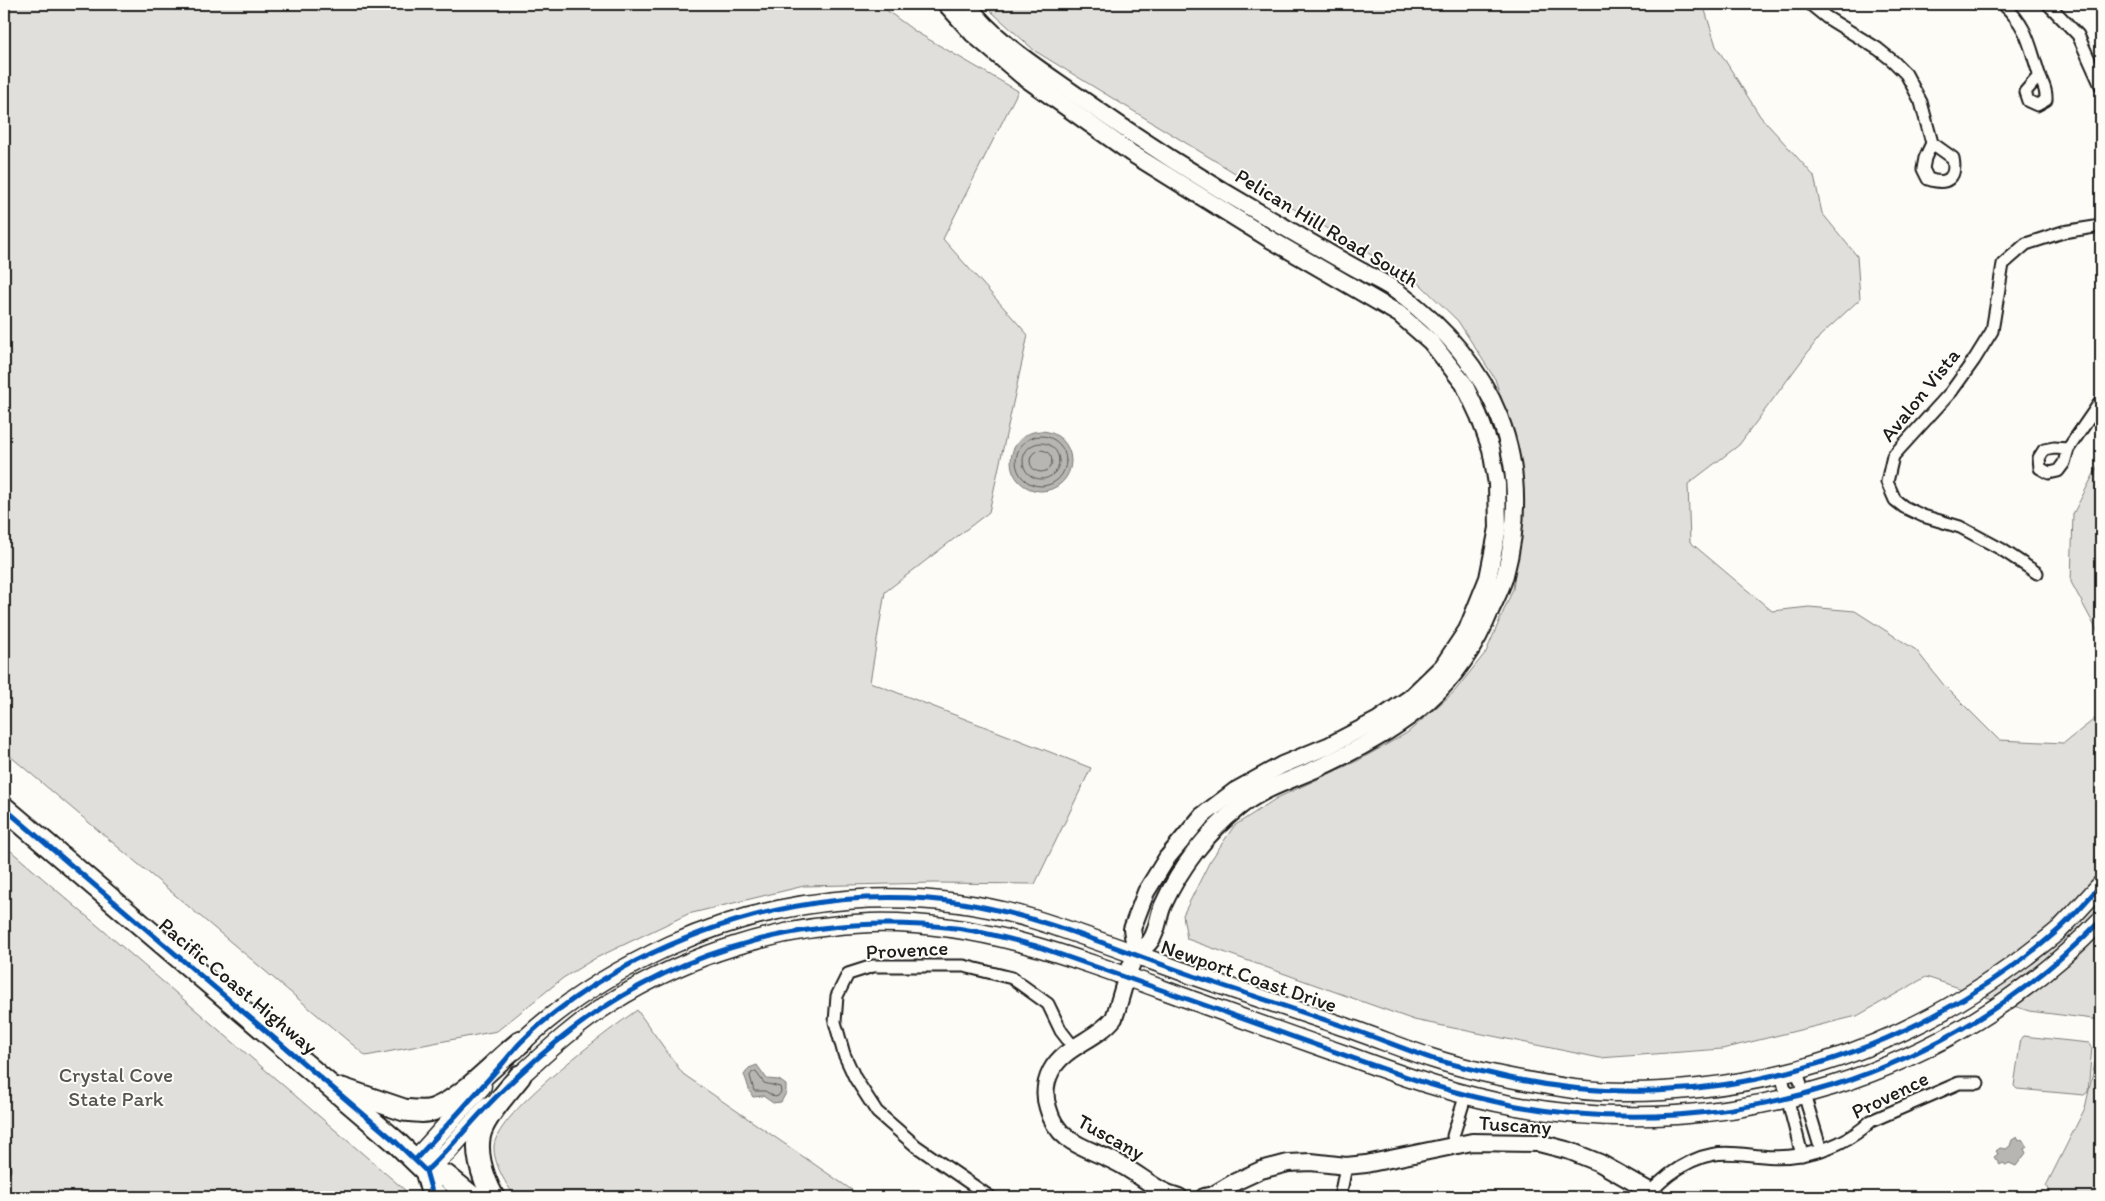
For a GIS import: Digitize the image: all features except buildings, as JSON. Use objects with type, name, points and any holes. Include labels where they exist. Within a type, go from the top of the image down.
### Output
[{"type":"highway","name":"Pacific Coast Highway","points":[[4,808],[333,1086],[421,1166],[446,1176],[472,1197]]},
{"type":"highway","points":[[333,1086],[404,1110],[434,1110],[462,1093],[500,1058],[522,1041]]},
{"type":"highway","points":[[493,1197],[481,1166],[479,1146],[482,1127],[520,1076]]},
{"type":"highway","name":"Pacific Coast Highway","points":[[421,1166],[432,1192],[438,1197]]},
{"type":"main road","name":"Newport Coast Drive","points":[[421,1166],[522,1041],[564,1006],[636,961],[700,932],[768,911],[806,904],[886,898],[962,904],[1033,919],[1435,1059],[1516,1079],[1579,1089],[1642,1091],[1699,1088],[1789,1072],[1847,1055],[1914,1027],[1996,979],[2058,930],[2101,885]]},
{"type":"main road","name":"Newport Coast Drive","points":[[421,1166],[448,1151],[497,1096],[572,1030],[610,1003],[656,978],[700,958],[740,944],[792,932],[872,923],[915,924],[957,928],[1036,946],[1438,1088],[1516,1106],[1630,1116],[1683,1114],[1751,1106],[1796,1096],[1863,1076],[1919,1052],[1971,1024],[2028,985],[2077,945],[2101,920]]},
{"type":"street","name":"Pelican Hill Road South","points":[[946,4],[978,29],[1021,74],[1135,137],[1270,220],[1396,290],[1434,321],[1472,364],[1492,400],[1507,435],[1514,474],[1515,524],[1504,578],[1481,635],[1455,675],[1417,712],[1381,727],[1330,763],[1284,782],[1240,806],[1214,830],[1182,869],[1161,908],[1152,939],[1136,954],[1127,978]]},
{"type":"street","points":[[967,4],[978,29]]},
{"type":"street","points":[[1810,4],[1826,17],[1894,61],[1906,74],[1921,102],[1932,143]]},
{"type":"street","points":[[2003,4],[2016,16],[2032,46],[2039,76]]},
{"type":"street","points":[[2048,4],[2078,35],[2101,86]]},
{"type":"street","name":"Avalon Vista","points":[[2037,573],[2001,548],[1960,527],[1923,516],[1904,507],[1895,500],[1888,482],[1893,456],[1951,392],[1992,331],[2003,264],[2026,244],[2063,232],[2101,226]]},
{"type":"street","points":[[2068,449],[2101,400]]},
{"type":"street","name":"Provence","points":[[990,1197],[961,1175],[916,1146],[877,1112],[844,1054],[835,1022],[836,996],[848,974],[873,966],[964,966],[1012,978],[1048,1004],[1061,1031],[1075,1049]]},
{"type":"street","name":"Tuscany","points":[[1127,978],[1114,1018],[1108,1026],[1094,1037],[1062,1056],[1056,1063],[1047,1080],[1046,1100],[1049,1113],[1059,1133],[1073,1144],[1123,1166],[1159,1190],[1179,1197]]},
{"type":"street","points":[[1789,1072],[1796,1096],[1821,1150]]},
{"type":"street","points":[[1789,1072],[1796,1096],[1802,1155]]},
{"type":"street","name":"Provence","points":[[1650,1195],[1681,1166],[1700,1156],[1723,1152],[1762,1156],[1802,1155],[1821,1150],[1862,1130],[1871,1121],[1958,1083],[1978,1082]]},
{"type":"street","name":"Tuscany","points":[[1456,1144],[1453,1136],[1466,1094]]},
{"type":"street","name":"Tuscany","points":[[1204,1197],[1228,1193],[1261,1170],[1288,1163],[1312,1162],[1346,1166],[1366,1164],[1472,1142],[1540,1144],[1570,1152],[1600,1163],[1650,1195]]},
{"type":"street","points":[[1340,1197],[1346,1166]]},
{"type":"green space","points":[[4,4],[878,4],[916,32],[1018,91],[943,239],[1028,335],[989,512],[885,592],[870,682],[1091,768],[1035,884],[935,883],[804,886],[688,914],[594,959],[563,978],[497,1031],[366,1056],[4,751]]},
{"type":"green space","points":[[983,4],[1701,4],[1704,7],[1716,46],[1760,116],[1814,176],[1822,213],[1857,256],[1860,299],[1820,336],[1739,445],[1688,484],[1690,542],[1772,611],[1809,607],[1855,611],[1916,650],[1943,684],[1999,740],[2064,743],[2101,714],[2101,1020],[2029,1011],[1926,977],[1857,1016],[1722,1049],[1600,1058],[1414,1020],[1187,939],[1183,915],[1209,863],[1234,826],[1277,798],[1359,760],[1407,733],[1454,692],[1486,652],[1513,589],[1523,509],[1517,446],[1495,379],[1458,321],[1420,284],[1035,51]]},
{"type":"green space","points":[[2101,460],[2101,638],[2071,582],[2073,514]]},
{"type":"green space","name":"Crystal Cove State Park","points":[[4,845],[413,1197],[4,1197]]},
{"type":"green space","points":[[637,1010],[683,1074],[862,1197],[517,1197],[505,1181],[498,1167],[494,1152],[494,1146],[500,1131],[514,1113],[556,1073]]},
{"type":"green space","points":[[2023,1036],[2089,1043],[2092,1047],[2088,1092],[2084,1095],[2017,1089],[2014,1086],[2021,1038]]},
{"type":"green space","points":[[2101,1037],[2101,1197],[2052,1197],[2046,1186],[2085,1108]]},
{"type":"water","points":[[1041,431],[1057,436],[1062,440],[1066,445],[1071,461],[1066,477],[1062,482],[1057,486],[1041,491],[1025,486],[1020,482],[1016,477],[1011,461],[1016,445],[1020,440],[1025,436]]},
{"type":"water","points":[[757,1065],[767,1079],[779,1080],[786,1085],[786,1093],[781,1102],[773,1103],[763,1096],[753,1097],[744,1075],[749,1068]]},
{"type":"water","points":[[2017,1137],[2019,1141],[2022,1139],[2027,1147],[2024,1149],[2026,1153],[2016,1166],[2009,1163],[2000,1165],[1994,1157],[1998,1154],[1996,1151],[2000,1148],[2006,1149],[2010,1146],[2012,1140]]},
{"type":"waterway","points":[[4,1181],[10,1170],[8,1155]]},
{"type":"cycle path","points":[[4,808],[396,1142],[426,1171],[432,1192],[438,1197]]},
{"type":"cycle path","points":[[415,1160],[533,1030],[591,987],[636,961],[674,943],[714,928],[795,906],[836,900],[878,898],[962,903],[992,909],[1051,925],[1443,1062],[1515,1079],[1587,1089],[1659,1091],[1731,1084],[1802,1068],[1871,1045],[1936,1014],[1998,976],[2056,932],[2101,885]]},
{"type":"cycle path","points":[[426,1171],[523,1071],[573,1029],[616,1000],[660,976],[707,956],[754,941],[803,931],[853,925],[904,924],[955,928],[986,933],[1036,946],[1382,1068],[1462,1094],[1517,1106],[1597,1115],[1677,1115],[1756,1105],[1832,1086],[1906,1057],[1976,1020],[2041,974],[2101,920]]}]
